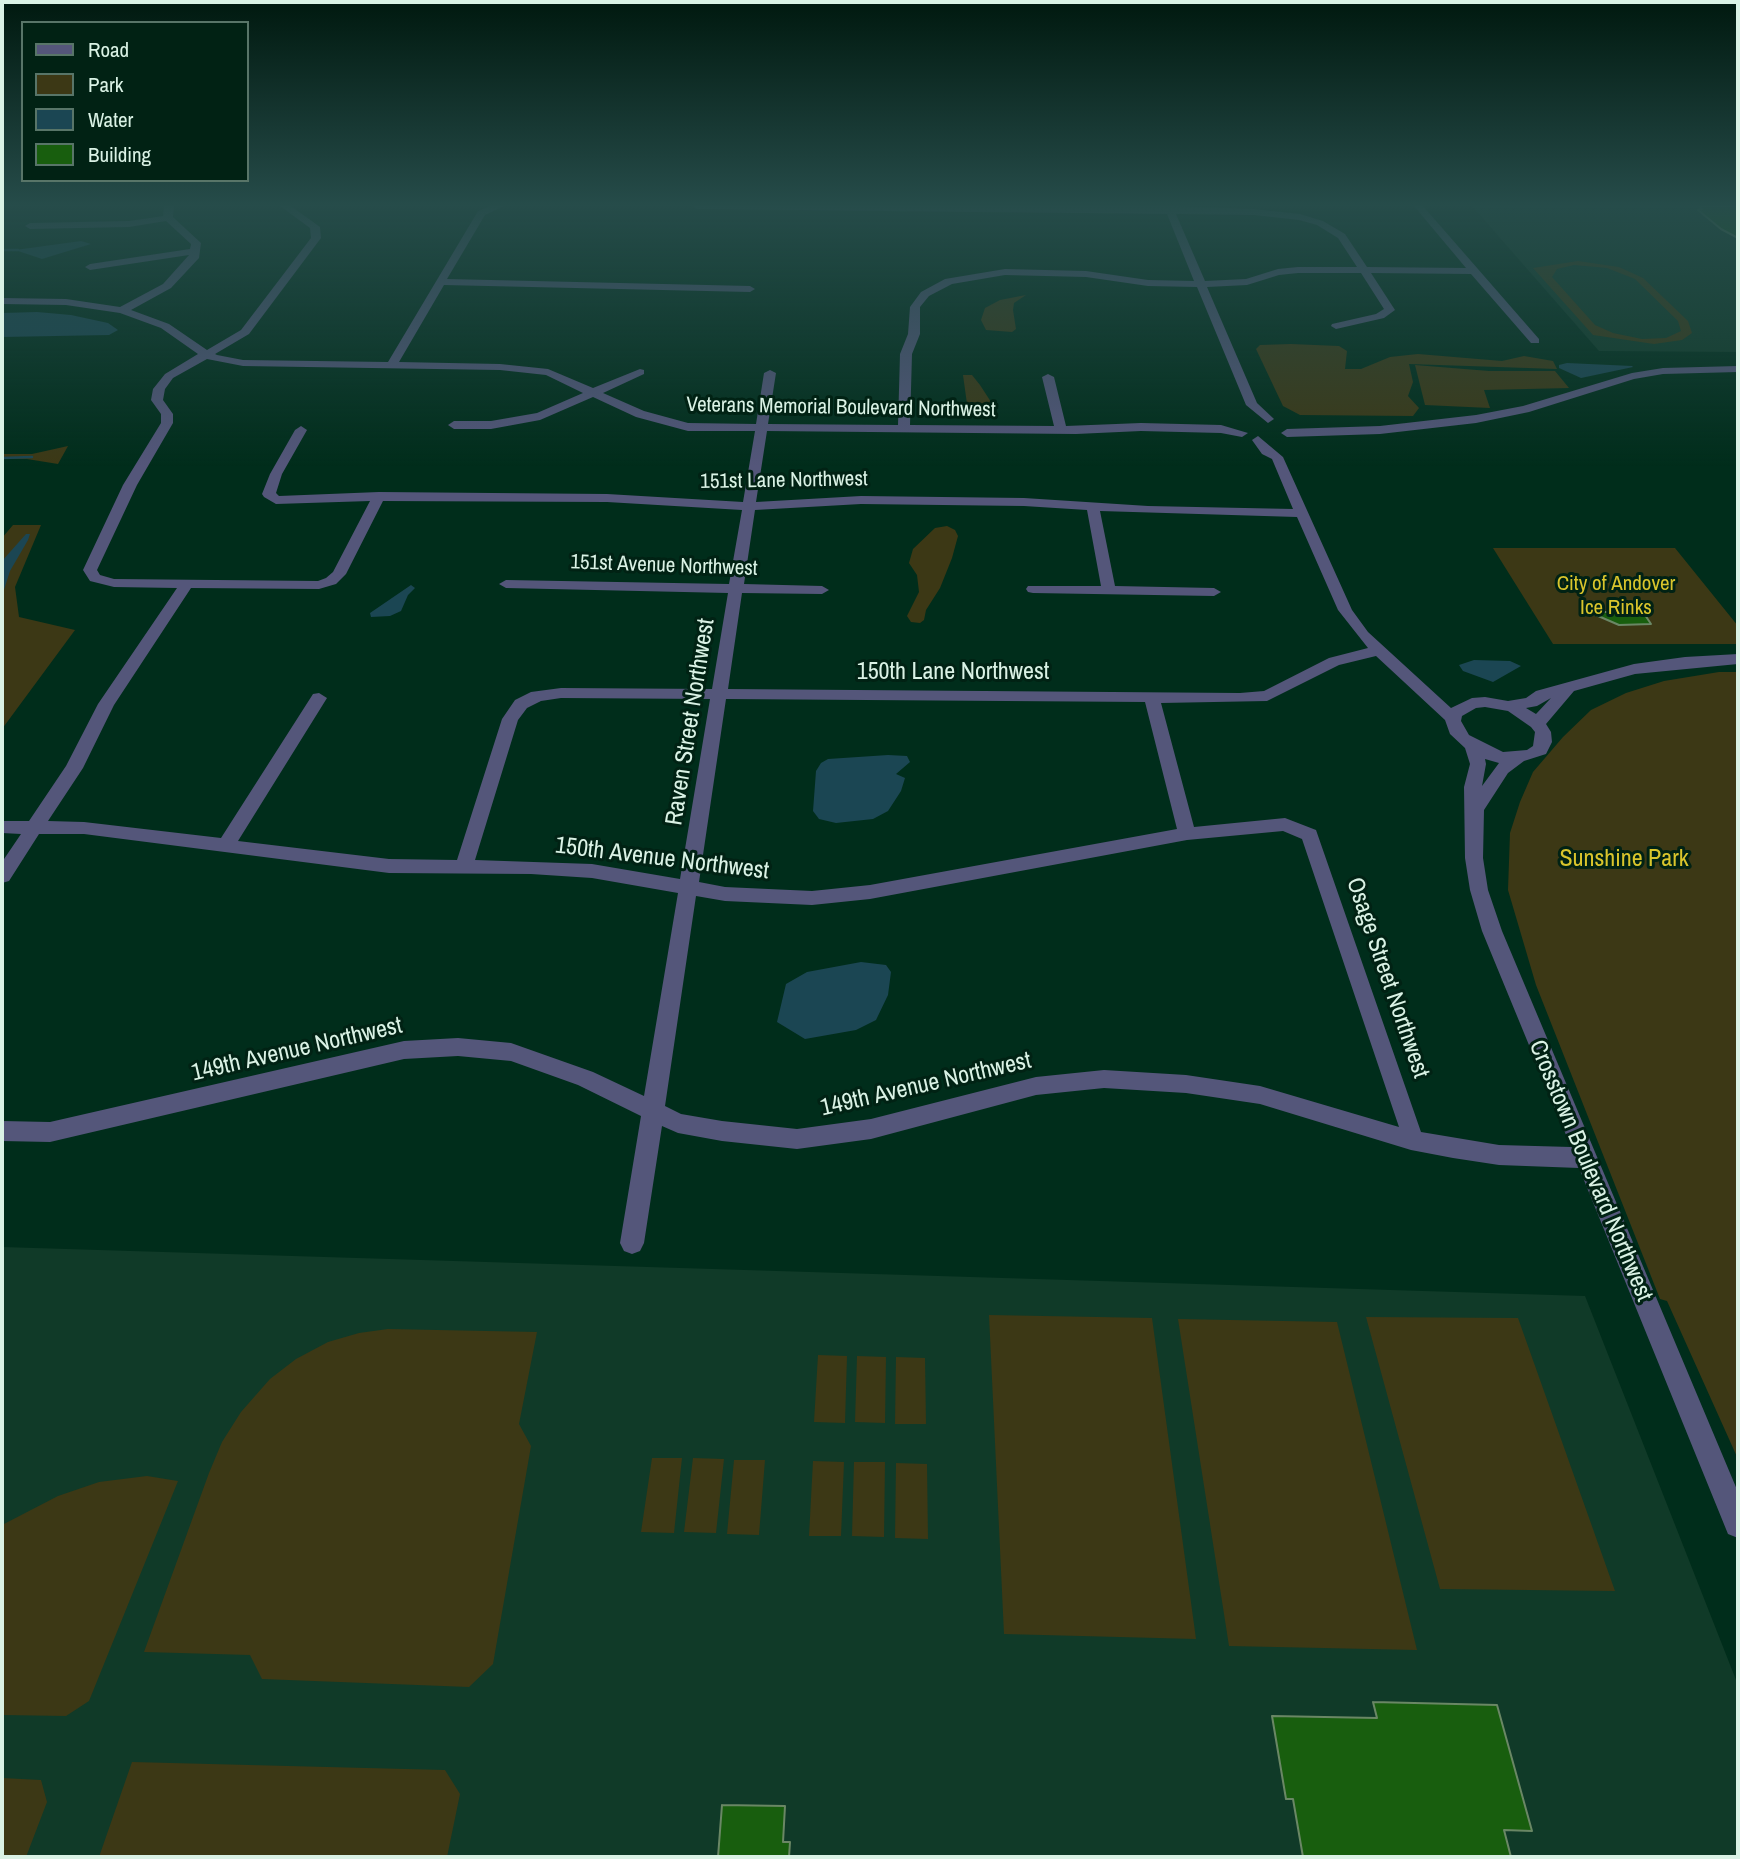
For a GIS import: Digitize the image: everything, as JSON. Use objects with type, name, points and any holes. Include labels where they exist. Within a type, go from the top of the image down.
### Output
[{"type":"street","points":[[122,310],[154,293]]},
{"type":"street","points":[[273,293],[246,332],[169,376],[159,389],[157,400],[167,414],[167,423],[106,531],[90,570],[95,578],[114,583],[319,585],[331,582],[340,573],[379,496]]},
{"type":"street","points":[[391,365],[434,293]]},
{"type":"street","points":[[904,428],[906,354],[914,334],[915,307],[925,294],[919,293]]},
{"type":"street","points":[[1205,293],[1252,405],[1283,432]]},
{"type":"street","points":[[1336,326],[1380,316],[1390,310],[1379,293]]},
{"type":"street","points":[[1494,293],[1535,341]]},
{"type":"street","name":"Veterans Memorial Boulevard Northwest","points":[[2,301],[66,302],[122,310],[165,326],[206,354],[243,363],[516,368],[548,372],[665,422],[688,427],[1060,430],[1123,427],[1222,429],[1243,425]]},
{"type":"street","points":[[1258,440],[1283,432],[1380,430],[1476,419],[1525,409],[1632,376],[1663,371],[1738,369]]},
{"type":"street","points":[[454,425],[491,425],[525,420],[555,410],[640,372]]},
{"type":"street","name":"Raven Street Northwest","points":[[632,1243],[770,373]]},
{"type":"street","points":[[1048,377],[1060,430]]},
{"type":"street","points":[[1243,425],[1252,405]]},
{"type":"street","points":[[1243,425],[1268,419]]},
{"type":"street","points":[[1243,425],[1266,451],[1277,457],[1345,610],[1377,650],[1454,719],[1456,730],[1474,747],[1496,756],[1518,758],[1540,750],[1544,742],[1543,732],[1536,723],[1508,706],[1472,703],[1462,707],[1454,719]]},
{"type":"street","name":"151st Lane Northwest","points":[[301,430],[276,474],[269,494],[276,500],[379,496],[607,498],[749,506],[861,500],[1024,502],[1093,507],[1302,513]]},
{"type":"street","points":[[1277,457],[1282,452],[1278,445],[1283,432]]},
{"type":"street","points":[[1093,507],[1109,590]]},
{"type":"street","name":"151st Avenue Northwest","points":[[506,584],[822,590]]},
{"type":"street","points":[[2,876],[74,768],[106,704],[186,585]]},
{"type":"street","points":[[1033,589],[1214,592]]},
{"type":"street","name":"150th Lane Northwest","points":[[464,866],[510,719],[521,704],[537,696],[561,693],[1241,698],[1267,695],[1334,661],[1377,650]]},
{"type":"street","points":[[1508,706],[1634,669],[1738,659]]},
{"type":"street","points":[[1416,684],[1472,703]]},
{"type":"street","points":[[1536,723],[1567,690]]},
{"type":"street","points":[[226,845],[319,698]]},
{"type":"street","points":[[1152,698],[1187,834]]},
{"type":"street","name":"Crosstown Boulevard Northwest","points":[[1474,747],[1478,764],[1473,787],[1474,858],[1485,910],[1584,1158],[1738,1524]]},
{"type":"street","points":[[1475,810],[1502,769],[1518,758]]},
{"type":"street","name":"150th Avenue Northwest","points":[[2,827],[83,828],[389,866],[592,871],[689,888],[772,898],[824,897],[870,892],[1187,834],[1285,824],[1310,835]]},
{"type":"street","name":"Osage Street Northwest","points":[[1310,835],[1410,1125],[1411,1140]]},
{"type":"street","name":"149th Avenue Northwest","points":[[2,1131],[50,1132],[404,1050],[458,1047],[511,1052],[585,1078],[678,1123],[797,1139],[871,1129],[1036,1086],[1104,1079],[1186,1084],[1260,1095],[1411,1140],[1499,1155],[1584,1158]]},
{"type":"shaded area","points":[[1548,293],[1738,293],[1738,352],[1599,351]]},
{"type":"shaded area","points":[[2,1247],[1585,1296],[1738,1685],[1738,1857],[2,1857]]},
{"type":"green space","points":[[1555,293],[1566,293],[1595,325],[1613,333],[1642,339],[1666,338],[1681,331],[1678,321],[1649,293],[1658,293],[1688,321],[1692,333],[1682,340],[1654,344],[1593,335]]},
{"type":"green space","points":[[1026,295],[1014,303],[1016,329],[1012,332],[986,330],[981,320],[985,308],[1000,300]]},
{"type":"green space","points":[[1260,345],[1339,346],[1347,351],[1345,369],[1361,369],[1390,357],[1418,354],[1502,361],[1524,356],[1553,361],[1557,369],[1409,364],[1413,382],[1408,396],[1419,408],[1413,416],[1300,415],[1283,406],[1256,349]]},
{"type":"green space","points":[[1415,365],[1489,371],[1555,371],[1569,388],[1484,390],[1490,408],[1425,405]]},
{"type":"green space","points":[[963,375],[972,375],[980,385],[993,405],[992,414],[985,418],[972,416],[968,411]]},
{"type":"green space","points":[[68,446],[58,464],[27,459],[2,459],[2,454],[32,454]]},
{"type":"green space","points":[[13,525],[41,525],[15,587],[19,617],[75,630],[2,729],[2,538]]},
{"type":"green space","points":[[947,526],[955,530],[958,536],[952,558],[940,588],[926,610],[924,620],[920,623],[911,622],[907,616],[919,592],[917,575],[909,563],[913,549],[935,528]]},
{"type":"green space","name":"City of Andover Ice Rinks","points":[[1493,548],[1675,548],[1738,626],[1738,644],[1553,644]]},
{"type":"green space","name":"Sunshine Park","points":[[1719,672],[1738,672],[1738,1459],[1667,1301],[1660,1299],[1536,985],[1508,890],[1510,833],[1520,802],[1533,772],[1563,737],[1591,710],[1626,693],[1664,681]]},
{"type":"green space","points":[[989,1315],[1152,1318],[1196,1639],[1004,1634]]},
{"type":"green space","points":[[1366,1317],[1518,1318],[1615,1591],[1440,1589]]},
{"type":"green space","points":[[1178,1319],[1337,1322],[1417,1650],[1229,1646]]},
{"type":"green space","points":[[388,1329],[537,1332],[519,1424],[531,1446],[493,1664],[469,1687],[262,1679],[250,1655],[144,1652],[209,1473],[222,1442],[241,1412],[270,1379],[296,1359],[328,1342],[359,1333]]},
{"type":"green space","points":[[818,1355],[847,1356],[845,1423],[814,1422]]},
{"type":"green space","points":[[857,1356],[886,1357],[885,1423],[855,1422]]},
{"type":"green space","points":[[896,1357],[925,1358],[926,1424],[895,1424]]},
{"type":"green space","points":[[652,1458],[682,1458],[674,1533],[641,1532]]},
{"type":"green space","points":[[693,1458],[724,1459],[716,1533],[684,1532]]},
{"type":"green space","points":[[734,1460],[765,1460],[759,1535],[727,1534]]},
{"type":"green space","points":[[813,1461],[844,1462],[841,1536],[809,1536]]},
{"type":"green space","points":[[854,1462],[885,1462],[884,1537],[852,1536]]},
{"type":"green space","points":[[896,1463],[927,1464],[928,1539],[895,1538]]},
{"type":"green space","points":[[147,1476],[178,1481],[89,1701],[66,1716],[2,1715],[2,1525],[58,1496],[99,1482]]},
{"type":"green space","points":[[132,1762],[445,1770],[460,1794],[447,1857],[99,1857]]},
{"type":"green space","points":[[2,1778],[41,1780],[47,1802],[26,1857],[2,1857]]},
{"type":"water","points":[[2,313],[71,315],[108,323],[118,330],[109,335],[2,337]]},
{"type":"water","points":[[1567,363],[1633,367],[1581,378],[1559,368],[1559,365]]},
{"type":"water","points":[[26,534],[30,534],[28,540],[10,571],[2,596],[2,561]]},
{"type":"water","points":[[411,585],[415,588],[408,595],[401,611],[390,616],[371,617],[370,613]]},
{"type":"water","points":[[1474,660],[1510,661],[1521,666],[1493,682],[1463,671],[1459,665]]},
{"type":"water","points":[[907,756],[910,762],[896,774],[905,778],[901,791],[888,811],[873,819],[836,823],[819,819],[813,811],[816,771],[821,763],[828,759]]},
{"type":"water","points":[[861,962],[886,965],[891,972],[888,995],[876,1020],[856,1030],[805,1039],[777,1022],[786,984],[807,972]]},
{"type":"building","points":[[1589,612],[1643,612],[1651,624],[1619,625]]},
{"type":"building","points":[[1373,1702],[1497,1705],[1532,1831],[1504,1830],[1511,1857],[1303,1857],[1293,1799],[1286,1799],[1272,1716],[1377,1718]]},
{"type":"building","points":[[722,1805],[785,1806],[783,1842],[790,1842],[789,1857],[718,1857]]},
{"type":"waterway","points":[[2,458],[32,457]]}]
